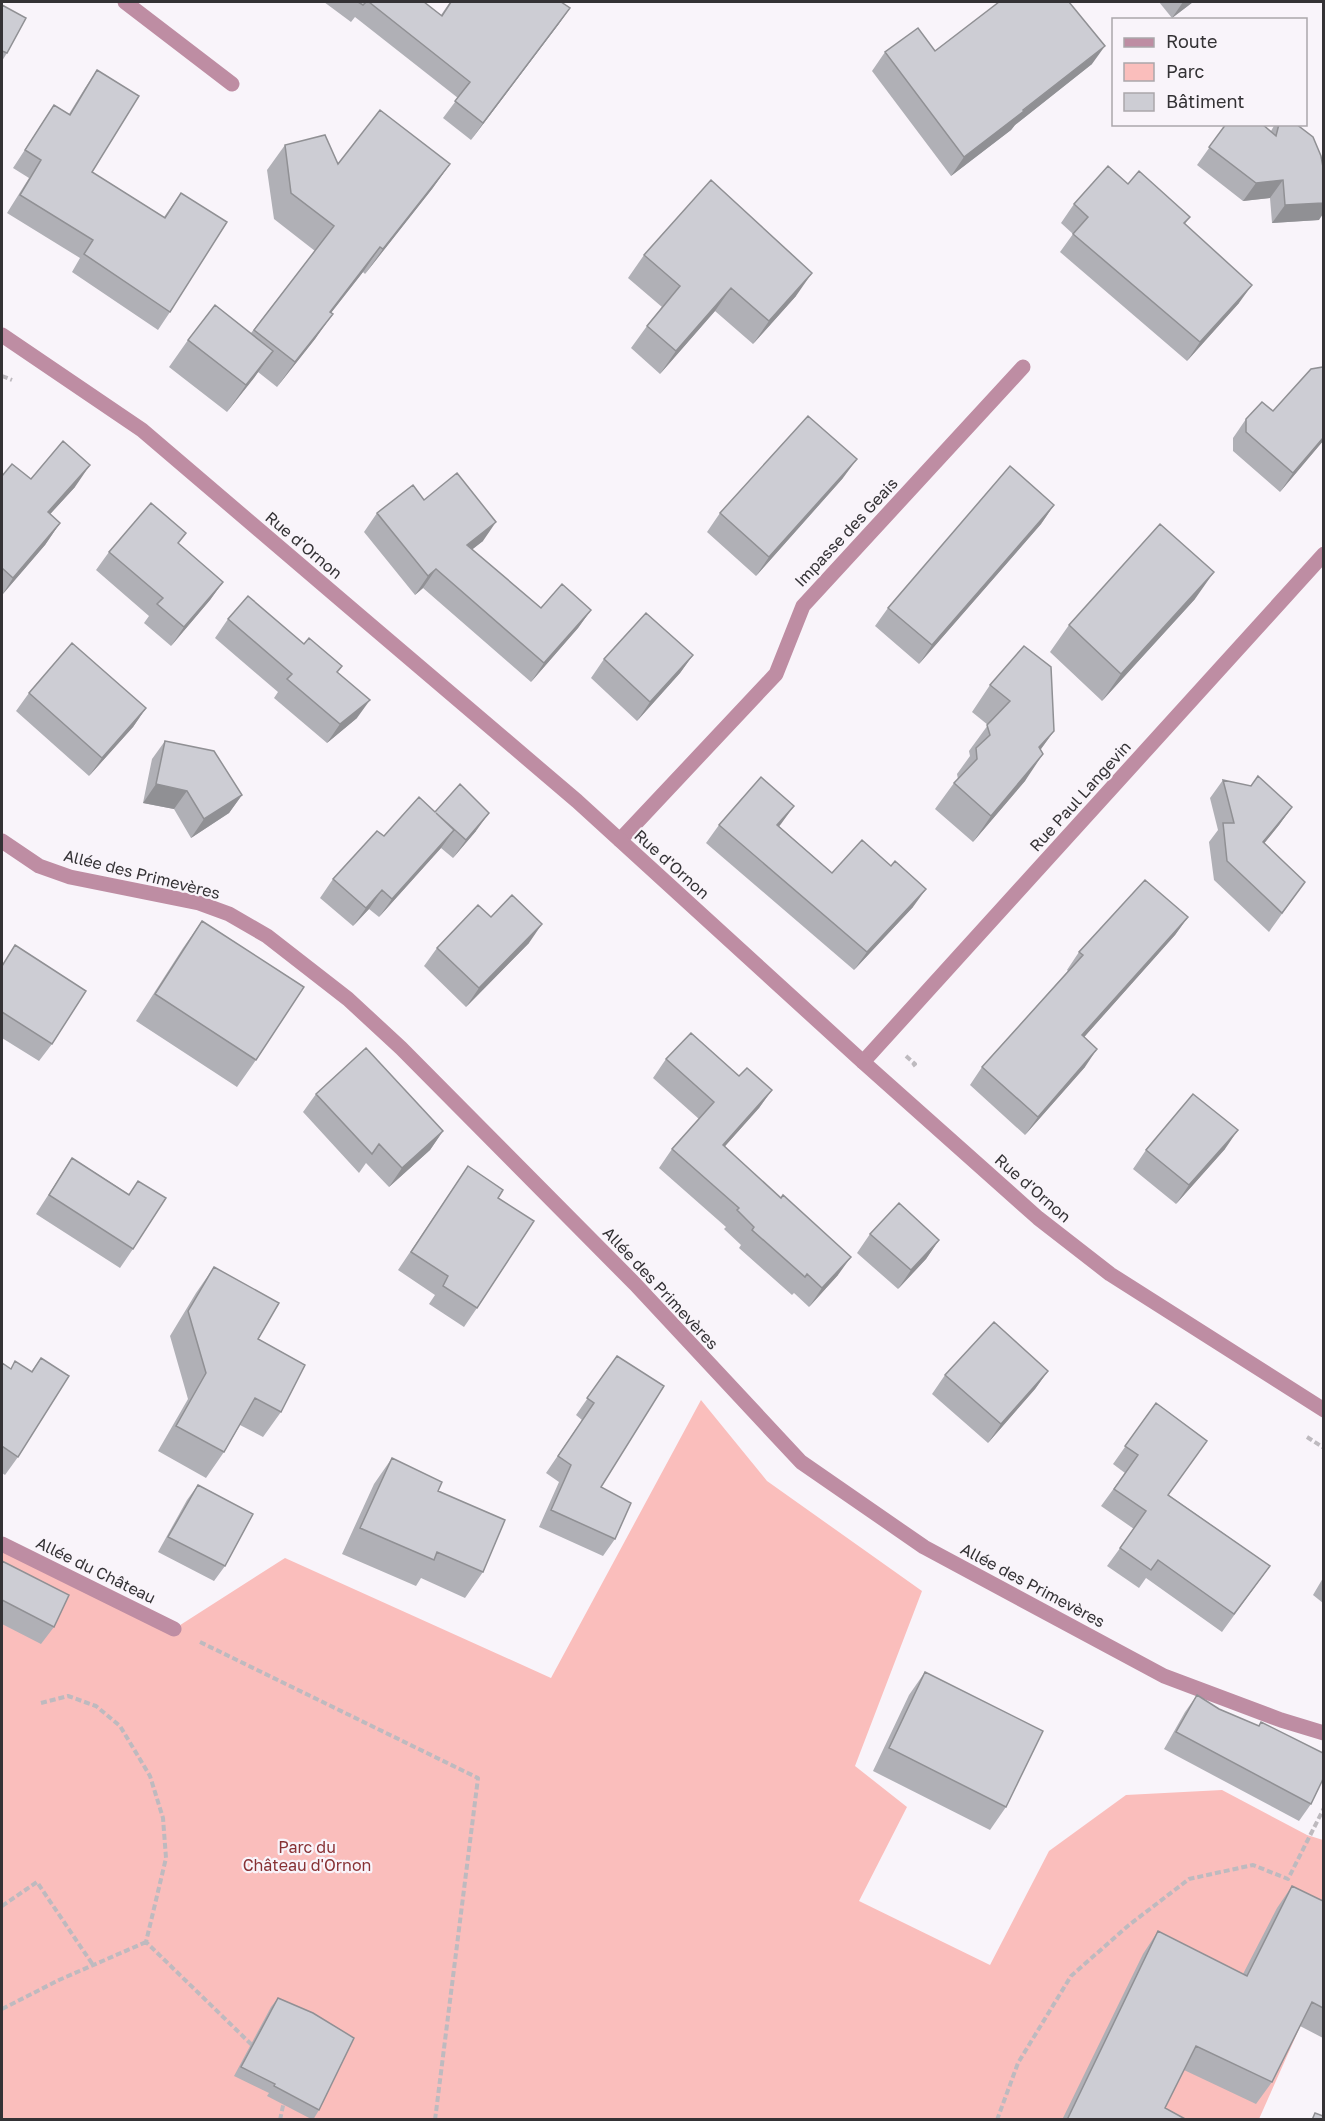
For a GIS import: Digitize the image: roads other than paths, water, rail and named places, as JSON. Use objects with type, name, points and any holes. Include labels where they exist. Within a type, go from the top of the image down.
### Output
[{"type":"street","points":[[124,2],[232,84]]},
{"type":"street","name":"Rue d'Ornon","points":[[2,336],[142,430],[577,801],[1038,1218],[1102,1268],[1323,1410]]},
{"type":"street","name":"Impasse des Geais","points":[[620,840],[777,674],[803,606],[1023,367]]},
{"type":"street","name":"Rue Paul Langevin","points":[[863,1062],[1323,554]]},
{"type":"street","name":"Allée des Primevères","points":[[2,841],[39,866],[70,877],[199,903],[229,914],[267,936],[348,999],[401,1048],[635,1284],[801,1462],[924,1547],[1164,1676],[1281,1720],[1323,1733]]},
{"type":"street","name":"Allée du Château","points":[[2,1544],[174,1629]]},
{"type":"park label","name":"Parc du Château d'Ornon","points":[[307,1856]]}]
